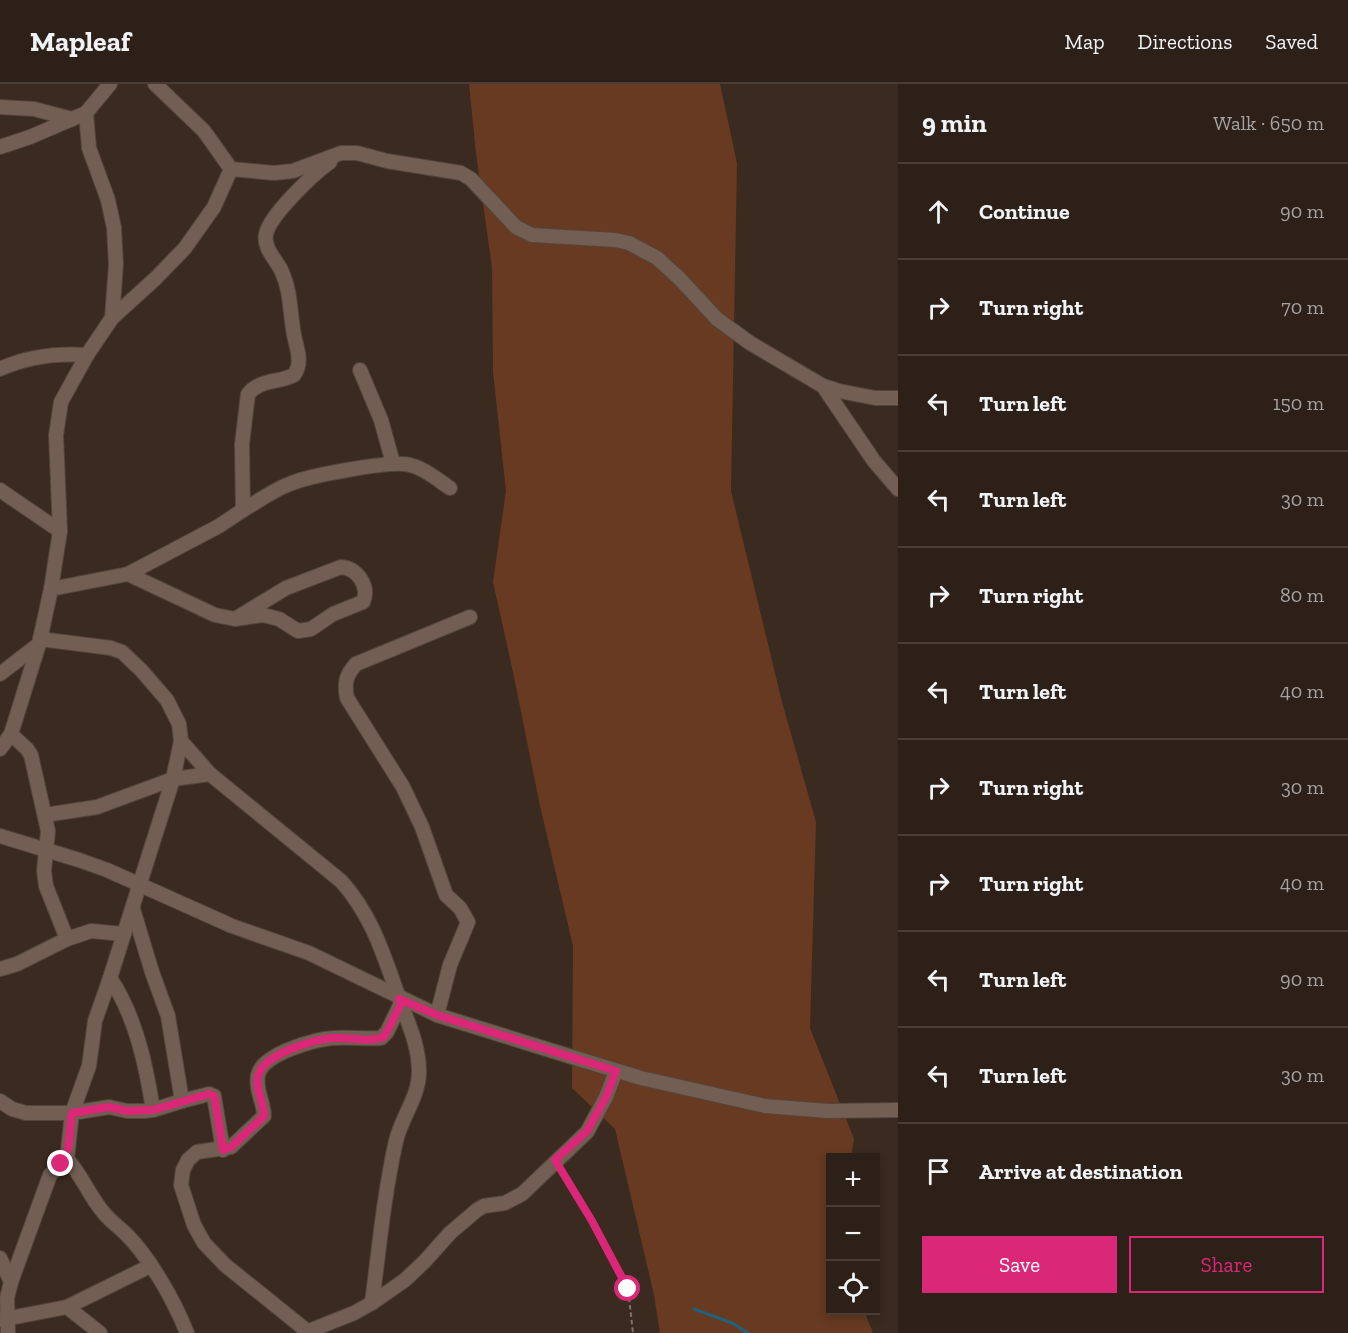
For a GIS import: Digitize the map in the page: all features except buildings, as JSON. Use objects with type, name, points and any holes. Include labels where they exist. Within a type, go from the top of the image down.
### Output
[{"type":"street","points":[[0,147],[86,113],[110,84]]},
{"type":"street","points":[[155,84],[204,131],[231,169],[274,173],[293,171],[341,153],[357,153],[387,161],[461,173],[471,179],[516,227],[532,235],[615,240],[629,243],[657,258],[717,319],[750,343],[823,386],[874,398],[898,398]]},
{"type":"street","points":[[0,107],[34,109],[72,119]]},
{"type":"street","points":[[86,113],[89,148],[108,200],[114,228],[116,264],[112,318]]},
{"type":"street","points":[[243,510],[243,444],[248,394],[253,387],[262,383],[287,379],[294,375],[300,362],[291,322],[288,289],[282,270],[271,255],[266,243],[266,234],[297,190],[341,153]]},
{"type":"street","points":[[0,749],[11,734],[40,641],[51,589],[60,531],[56,435],[61,402],[87,355],[112,318],[185,248],[214,207],[231,169]]},
{"type":"street","points":[[0,369],[13,363],[45,355],[87,355]]},
{"type":"street","points":[[360,370],[381,420],[393,463]]},
{"type":"street","points":[[823,386],[874,460],[898,489]]},
{"type":"street","points":[[51,589],[128,574],[219,526],[286,485],[305,478],[393,463],[418,468],[450,488]]},
{"type":"street","points":[[0,490],[60,531]]},
{"type":"street","points":[[128,574],[215,615],[235,619],[263,615],[279,619],[298,631],[306,631],[333,614],[363,602],[365,592],[356,571],[349,567],[341,567],[286,588],[235,619]]},
{"type":"street","points":[[437,1015],[450,964],[468,922],[460,908],[446,895],[422,827],[408,797],[347,698],[345,685],[348,673],[356,664],[470,617]]},
{"type":"street","points":[[0,674],[40,641],[111,648],[122,652],[167,700],[179,724],[181,741],[173,778],[95,1021],[88,1066],[68,1130],[67,1159],[50,1174],[11,1282],[3,1319],[8,1333]]},
{"type":"street","points":[[11,734],[31,755],[48,831],[44,871],[46,886],[67,939]]},
{"type":"street","points":[[181,741],[210,774],[341,881],[351,892],[378,937],[417,1044],[419,1075],[414,1096],[397,1138],[390,1172],[372,1304]]},
{"type":"street","points":[[45,815],[97,807],[173,778],[210,774]]},
{"type":"street","points":[[0,836],[79,860],[232,926],[309,953],[400,1001],[437,1015],[616,1071],[765,1106],[828,1111],[898,1110]]},
{"type":"street","points":[[132,907],[168,1016],[183,1101]]},
{"type":"street","points":[[0,969],[17,964],[67,939],[91,931],[124,934]]},
{"type":"street","points":[[110,978],[132,1017],[153,1110]]},
{"type":"street","points":[[400,1001],[387,1032],[381,1038],[333,1038],[306,1043],[266,1062],[257,1078],[264,1116],[231,1147],[223,1150],[197,1152],[188,1160],[183,1170],[181,1185],[194,1225],[204,1243],[225,1264],[306,1332],[372,1304],[405,1280],[425,1262],[450,1233],[477,1210],[484,1206],[505,1203],[522,1194],[587,1131],[606,1097],[616,1071]]},
{"type":"street","points":[[0,1101],[19,1112],[72,1113],[109,1107],[127,1111],[153,1110],[209,1094],[214,1096],[223,1150]]},
{"type":"street","points":[[67,1159],[76,1169],[103,1212],[128,1236],[150,1266],[173,1302],[187,1333]]},
{"type":"street","points":[[0,1258],[11,1282]]},
{"type":"street","points":[[3,1319],[67,1307],[150,1266]]},
{"type":"street","points":[[67,1307],[100,1333]]},
{"type":"path","points":[[555,1160],[592,1221],[628,1289],[633,1333]]},
{"type":"shaded area","points":[[469,84],[720,84],[737,163],[731,491],[782,702],[816,822],[810,1028],[854,1139],[852,1153],[826,1153],[826,1315],[866,1315],[873,1333],[660,1333],[654,1295],[615,1129],[572,1088],[573,946],[540,806],[493,582],[506,491],[493,372],[492,268]]},
{"type":"waterway","points":[[694,1309],[732,1323],[748,1333]]},
{"type":"route","points":[[61,1164],[67,1159],[69,1151],[68,1130],[72,1113],[109,1107],[127,1111],[153,1110],[209,1094],[212,1094],[215,1099],[223,1150],[231,1147],[264,1116],[257,1078],[266,1062],[306,1043],[333,1038],[359,1040],[384,1037],[401,1004],[399,999],[437,1015],[616,1071],[606,1097],[587,1131],[555,1160],[592,1221],[628,1289]]}]
